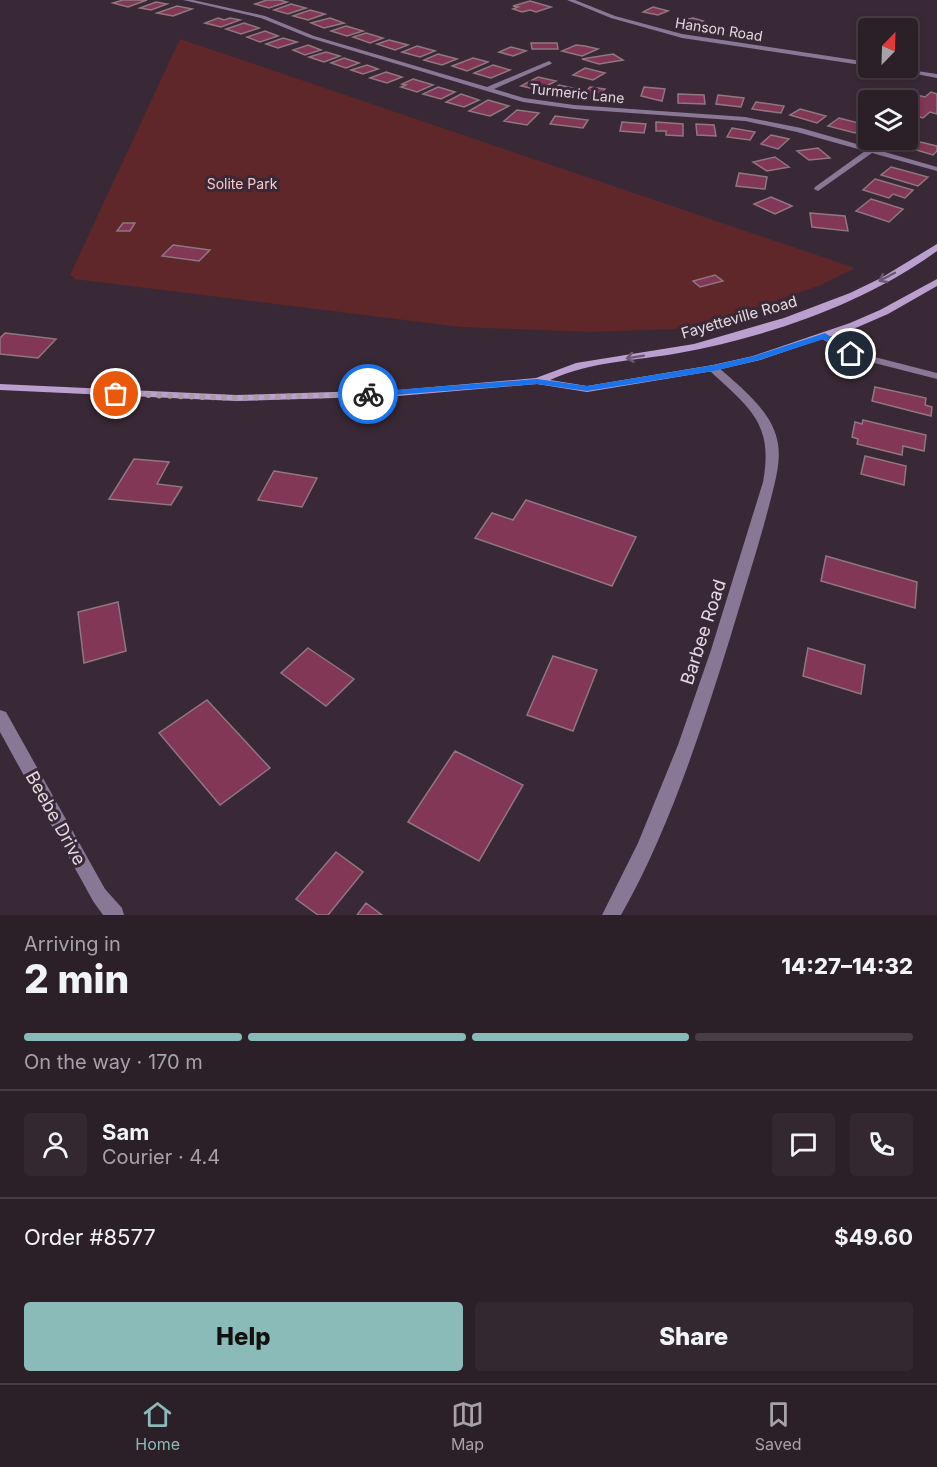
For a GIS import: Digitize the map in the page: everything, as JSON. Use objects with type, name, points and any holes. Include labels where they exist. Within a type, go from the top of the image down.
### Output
[{"type":"main road","name":"Fayetteville Road","points":[[537,381],[576,366],[693,347],[795,317],[860,291],[911,264],[937,247]]},
{"type":"main road","name":"Fayetteville Road","points":[[0,387],[236,398],[398,393],[537,381],[587,388],[714,368],[756,358],[825,336],[884,312],[937,282]]},
{"type":"street","name":"Turmeric Lane","points":[[186,0],[263,17],[312,37],[524,99],[565,106],[745,119],[778,125],[937,169]]},
{"type":"street","name":"Hanson Road","points":[[570,0],[662,32],[858,62]]},
{"type":"street","points":[[489,90],[549,63]]},
{"type":"street","points":[[918,73],[937,76]]},
{"type":"street","points":[[818,189],[870,151]]},
{"type":"street","points":[[825,336],[851,354],[937,376]]},
{"type":"street","name":"Barbee Road","points":[[611,915],[649,839],[677,773],[737,590],[771,468],[770,435],[745,399],[714,368]]},
{"type":"street","name":"Beebe Drive","points":[[0,717],[99,895],[116,915]]},
{"type":"green space","name":"Solite Park","points":[[180,39],[855,268],[821,285],[739,313],[674,329],[591,332],[461,327],[74,279],[70,275]]},
{"type":"building","points":[[123,0],[147,0],[128,7],[113,3]]},
{"type":"building","points":[[267,0],[287,2],[269,8],[255,4]]},
{"type":"building","points":[[530,1],[551,7],[536,12],[530,10],[522,12],[513,9],[518,7],[513,6]]},
{"type":"building","points":[[156,2],[167,4],[151,10],[140,8]]},
{"type":"building","points":[[291,4],[306,8],[288,14],[274,10]]},
{"type":"building","points":[[177,6],[192,9],[173,16],[157,13]]},
{"type":"building","points":[[653,7],[668,11],[658,15],[643,12]]},
{"type":"building","points":[[310,10],[325,14],[308,20],[293,16]]},
{"type":"building","points":[[218,18],[240,20],[221,27],[205,23]]},
{"type":"building","points":[[330,18],[344,23],[324,28],[311,23]]},
{"type":"building","points":[[693,18],[707,25],[699,28],[675,22]]},
{"type":"building","points":[[244,23],[259,28],[241,34],[226,29]]},
{"type":"building","points":[[346,26],[363,31],[347,36],[331,31]]},
{"type":"building","points":[[265,31],[278,36],[260,42],[247,37]]},
{"type":"building","points":[[366,33],[383,38],[370,43],[353,37]]},
{"type":"building","points":[[283,38],[297,42],[278,48],[266,44]]},
{"type":"building","points":[[389,40],[408,45],[395,50],[377,44]]},
{"type":"building","points":[[531,43],[557,43],[558,49],[532,49]]},
{"type":"building","points":[[308,45],[321,50],[305,55],[293,50]]},
{"type":"building","points":[[576,45],[598,49],[582,56],[562,51]]},
{"type":"building","points":[[417,46],[435,51],[420,57],[402,52]]},
{"type":"building","points":[[511,47],[526,51],[513,56],[499,52]]},
{"type":"building","points":[[326,52],[340,56],[324,62],[309,57]]},
{"type":"building","points":[[438,54],[457,59],[442,65],[424,60]]},
{"type":"building","points":[[613,54],[623,60],[599,64],[582,59]]},
{"type":"building","points":[[344,58],[359,63],[346,68],[331,63]]},
{"type":"building","points":[[473,58],[488,62],[467,71],[452,66]]},
{"type":"building","points":[[367,65],[378,69],[363,74],[351,70]]},
{"type":"building","points":[[493,65],[510,70],[491,78],[474,73]]},
{"type":"building","points":[[585,68],[605,73],[593,80],[573,75]]},
{"type":"building","points":[[386,72],[402,77],[387,83],[370,78]]},
{"type":"building","points":[[538,77],[556,81],[539,90],[521,86]]},
{"type":"building","points":[[413,79],[433,85],[417,92],[401,87],[406,85],[402,84]]},
{"type":"building","points":[[559,85],[577,89],[566,96],[549,92]]},
{"type":"building","points":[[438,87],[455,92],[441,99],[423,94]]},
{"type":"building","points":[[590,87],[605,89],[602,92],[611,93],[604,101],[581,97]]},
{"type":"building","points":[[644,87],[665,89],[662,101],[641,96]]},
{"type":"building","points":[[931,92],[937,94],[937,114],[930,112],[923,118],[918,117],[918,95],[925,97]]},
{"type":"building","points":[[461,94],[479,100],[464,107],[446,102]]},
{"type":"building","points":[[678,94],[704,95],[705,104],[678,103]]},
{"type":"building","points":[[718,95],[744,98],[741,107],[716,104]]},
{"type":"building","points":[[488,100],[509,106],[490,116],[469,111]]},
{"type":"building","points":[[756,102],[784,106],[781,113],[752,109]]},
{"type":"building","points":[[800,109],[826,116],[817,123],[790,115]]},
{"type":"building","points":[[517,110],[539,113],[527,125],[504,121]]},
{"type":"building","points":[[555,116],[588,120],[583,128],[550,124]]},
{"type":"building","points":[[839,118],[858,123],[858,131],[855,133],[828,126]]},
{"type":"building","points":[[622,122],[646,124],[644,133],[620,131]]},
{"type":"building","points":[[656,122],[683,124],[683,136],[666,135],[666,131],[656,131]]},
{"type":"building","points":[[696,124],[714,125],[716,136],[697,135]]},
{"type":"building","points":[[732,128],[755,132],[750,140],[727,137]]},
{"type":"building","points":[[771,135],[789,139],[778,149],[761,144]]},
{"type":"building","points":[[918,141],[937,146],[937,151],[933,155],[916,150]]},
{"type":"building","points":[[818,148],[830,158],[809,160],[797,151]]},
{"type":"building","points":[[775,157],[789,167],[767,171],[753,162]]},
{"type":"building","points":[[891,167],[928,177],[918,186],[881,175]]},
{"type":"building","points":[[739,173],[767,177],[765,189],[736,186]]},
{"type":"building","points":[[875,179],[913,190],[905,198],[893,194],[889,198],[863,190]]},
{"type":"building","points":[[771,197],[792,206],[775,214],[754,204]]},
{"type":"building","points":[[871,199],[903,209],[889,222],[856,211]]},
{"type":"building","points":[[810,213],[845,216],[848,231],[812,227]]},
{"type":"building","points":[[123,223],[135,223],[130,231],[117,231]]},
{"type":"building","points":[[173,245],[210,250],[199,261],[162,256]]},
{"type":"building","points":[[715,275],[723,281],[700,287],[693,281]]},
{"type":"building","points":[[5,333],[56,339],[38,358],[0,354],[0,338]]},
{"type":"building","points":[[875,387],[926,398],[925,405],[932,407],[931,416],[872,401]]},
{"type":"building","points":[[863,420],[926,435],[924,451],[903,446],[902,455],[857,444],[858,439],[852,437],[855,422],[862,424]]},
{"type":"building","points":[[865,456],[906,466],[904,485],[861,474]]},
{"type":"building","points":[[134,459],[169,462],[157,484],[182,487],[171,505],[109,499]]},
{"type":"building","points":[[274,471],[317,478],[302,507],[258,500]]},
{"type":"building","points":[[526,500],[636,537],[612,586],[475,538],[492,513],[513,520]]},
{"type":"building","points":[[826,556],[917,582],[915,608],[821,581]]},
{"type":"building","points":[[118,602],[126,651],[84,663],[78,612]]},
{"type":"building","points":[[308,648],[354,679],[326,706],[281,673]]},
{"type":"building","points":[[808,648],[865,665],[861,694],[803,676]]},
{"type":"building","points":[[553,656],[597,670],[573,731],[527,715]]},
{"type":"building","points":[[207,700],[270,768],[220,805],[159,733]]},
{"type":"building","points":[[455,751],[523,785],[479,861],[408,822]]},
{"type":"building","points":[[336,852],[363,872],[328,915],[318,915],[296,899]]},
{"type":"building","points":[[366,903],[382,915],[357,915]]},
{"type":"way so far","points":[[116,394],[236,398],[368,394]]},
{"type":"route","points":[[368,394],[537,381],[587,388],[714,368],[756,358],[825,336],[851,354]]}]
